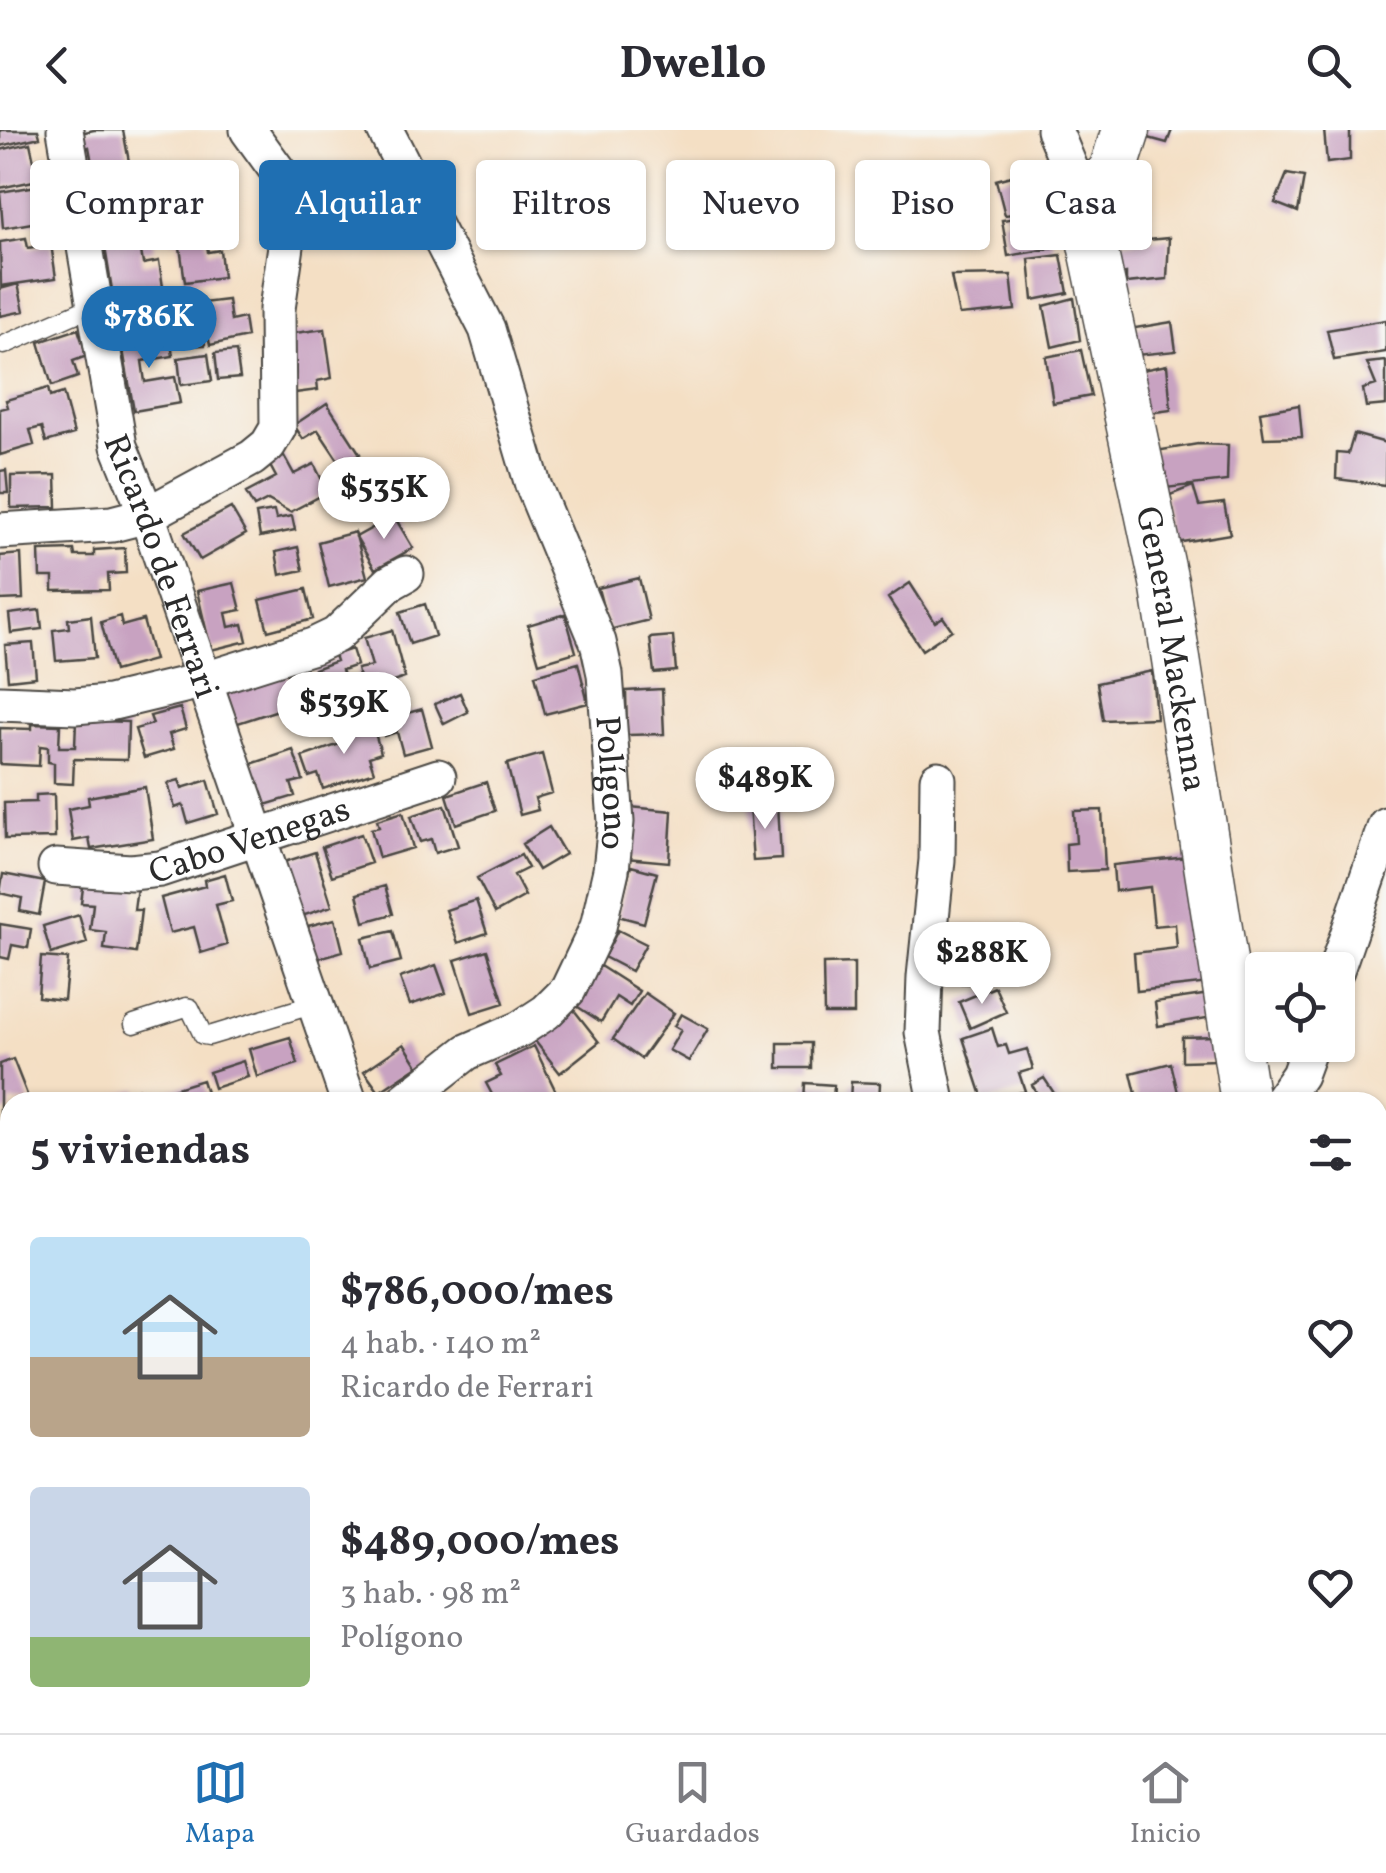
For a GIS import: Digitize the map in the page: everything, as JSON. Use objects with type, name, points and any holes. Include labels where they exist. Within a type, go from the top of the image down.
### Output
[{"type":"street","name":"Ricardo de Ferrari","points":[[65,130],[119,446],[148,514],[346,1092]]},
{"type":"street","points":[[0,531],[112,524],[148,514],[252,458],[268,445],[278,428],[278,309],[292,204],[285,181],[248,130]]},
{"type":"street","name":"Polígono","points":[[384,130],[487,329],[533,485],[598,642],[605,674],[616,822],[611,870],[598,927],[568,990],[546,1012],[520,1029],[467,1052],[416,1092]]},
{"type":"street","points":[[1054,130],[1067,160]]},
{"type":"street","points":[[1116,160],[1126,130]]},
{"type":"street","name":"General Mackenna","points":[[1093,250],[1164,582],[1243,1092]]},
{"type":"street","points":[[0,703],[109,704],[205,680],[336,635],[406,574]]},
{"type":"street","name":"Cabo Venegas","points":[[56,866],[130,872],[160,869],[438,777]]},
{"type":"street","points":[[936,1092],[923,1032],[924,976],[937,860],[938,779]]},
{"type":"street","points":[[1342,952],[1386,825]]},
{"type":"street","points":[[1287,1092],[1304,1062]]},
{"type":"lane","points":[[4,345],[96,305]]},
{"type":"lane","points":[[134,1024],[186,1007],[203,1036],[209,1036],[315,1004]]},
{"type":"building","points":[[0,130],[38,130],[40,137],[0,146]]},
{"type":"building","points":[[123,130],[129,160],[91,160],[89,147],[83,149],[80,133]]},
{"type":"building","points":[[1135,130],[1172,130],[1167,143],[1134,134]]},
{"type":"building","points":[[1324,130],[1350,130],[1350,160],[1327,163]]},
{"type":"building","points":[[30,143],[34,160],[30,160],[30,182],[0,188],[0,150]]},
{"type":"building","points":[[1287,174],[1304,177],[1298,212],[1275,203]]},
{"type":"building","points":[[1010,176],[1010,214],[1005,215],[996,180]]},
{"type":"building","points":[[30,187],[30,223],[3,228],[0,192]]},
{"type":"building","points":[[1010,219],[1010,250],[1042,250],[1008,256],[1002,220]]},
{"type":"building","points":[[26,238],[30,250],[52,250],[56,278],[1,286],[0,242]]},
{"type":"building","points":[[1169,238],[1167,279],[1126,283],[1126,273],[1111,276],[1106,250],[1152,250],[1152,240]]},
{"type":"building","points":[[105,250],[148,250],[141,251],[143,264],[159,261],[165,300],[115,308]]},
{"type":"building","points":[[180,250],[220,250],[223,277],[185,282]]},
{"type":"building","points":[[1061,255],[1068,293],[1033,300],[1029,259]]},
{"type":"building","points":[[1011,275],[1015,310],[959,315],[951,276]]},
{"type":"building","points":[[18,284],[24,311],[0,316],[0,289]]},
{"type":"building","points":[[1074,298],[1080,340],[1052,347],[1044,306]]},
{"type":"building","points":[[228,300],[231,321],[244,318],[247,337],[210,345],[202,303]]},
{"type":"building","points":[[202,303],[205,345],[185,346],[183,330],[189,329],[187,304]]},
{"type":"building","points":[[1386,320],[1386,352],[1334,360],[1327,330]]},
{"type":"building","points":[[1172,322],[1176,351],[1127,356],[1123,330]]},
{"type":"building","points":[[78,329],[87,356],[73,361],[78,377],[52,386],[39,342]]},
{"type":"building","points":[[325,329],[332,378],[317,381],[318,390],[295,393],[287,334]]},
{"type":"building","points":[[169,331],[173,356],[142,361],[145,382],[175,377],[180,403],[134,411],[121,339]]},
{"type":"building","points":[[1081,350],[1091,396],[1053,403],[1046,357]]},
{"type":"building","points":[[236,351],[240,378],[218,380],[215,353]]},
{"type":"building","points":[[208,354],[212,381],[181,385],[178,358]]},
{"type":"building","points":[[1386,361],[1386,405],[1366,407],[1363,389],[1376,385],[1367,363]]},
{"type":"building","points":[[1167,365],[1171,410],[1140,414],[1132,372]]},
{"type":"building","points":[[48,388],[50,397],[63,393],[74,434],[46,442],[42,427],[30,430],[34,445],[0,455],[0,409],[8,407],[6,400]]},
{"type":"building","points":[[327,403],[360,454],[342,466],[318,430],[303,439],[294,425]]},
{"type":"building","points":[[1299,405],[1302,437],[1264,438],[1260,412]]},
{"type":"building","points":[[1354,434],[1386,443],[1385,485],[1336,479],[1337,453],[1348,454]]},
{"type":"building","points":[[1198,444],[1228,445],[1227,481],[1157,489],[1150,452]]},
{"type":"building","points":[[283,454],[294,474],[314,464],[328,492],[290,512],[268,500],[254,507],[246,493],[276,477],[268,462]]},
{"type":"building","points":[[6,470],[8,493],[0,493],[0,471]]},
{"type":"building","points":[[56,475],[57,507],[11,508],[11,476]]},
{"type":"building","points":[[1193,486],[1199,506],[1224,503],[1230,534],[1176,543],[1165,497]]},
{"type":"building","points":[[231,508],[246,534],[200,560],[184,533]]},
{"type":"building","points":[[274,511],[276,519],[292,516],[295,530],[260,537],[256,514]]},
{"type":"building","points":[[394,516],[413,548],[375,569],[356,537]]},
{"type":"building","points":[[355,532],[367,577],[329,587],[318,542]]},
{"type":"building","points":[[298,547],[303,570],[280,575],[276,552]]},
{"type":"building","points":[[125,548],[126,573],[108,574],[109,590],[53,591],[53,577],[40,577],[39,551],[74,550],[75,556],[94,556],[94,550]]},
{"type":"building","points":[[21,554],[23,599],[0,600],[0,556]]},
{"type":"building","points":[[639,578],[649,620],[609,630],[598,588]]},
{"type":"building","points":[[234,583],[241,610],[226,613],[229,627],[243,624],[247,641],[211,650],[197,591]]},
{"type":"building","points":[[910,583],[935,622],[943,617],[952,630],[922,650],[888,598]]},
{"type":"building","points":[[306,589],[313,619],[268,631],[260,600]]},
{"type":"building","points":[[425,604],[435,636],[410,644],[400,612]]},
{"type":"building","points":[[40,610],[42,629],[11,633],[9,614]]},
{"type":"building","points":[[565,614],[576,652],[539,663],[528,625]]},
{"type":"building","points":[[91,616],[95,658],[56,661],[53,630],[69,628],[68,619]]},
{"type":"building","points":[[120,616],[122,626],[143,620],[154,660],[114,671],[101,622]]},
{"type":"building","points":[[392,630],[405,678],[380,686],[382,696],[365,701],[357,669],[372,666],[364,638]]},
{"type":"building","points":[[673,636],[676,671],[654,673],[650,638]]},
{"type":"building","points":[[33,643],[36,677],[8,680],[5,645]]},
{"type":"building","points":[[352,649],[357,665],[342,670],[348,686],[322,695],[314,669],[336,661],[334,655]]},
{"type":"building","points":[[578,663],[588,703],[545,714],[535,675]]},
{"type":"building","points":[[286,670],[291,685],[309,678],[315,698],[235,724],[224,691]]},
{"type":"building","points":[[1152,671],[1156,718],[1103,720],[1097,683]]},
{"type":"building","points":[[662,689],[664,734],[627,735],[626,691]]},
{"type":"building","points":[[460,693],[468,712],[444,724],[435,704]]},
{"type":"building","points":[[180,708],[186,729],[169,734],[174,749],[144,758],[135,729],[153,724],[150,716]]},
{"type":"building","points":[[422,709],[432,746],[403,754],[397,732],[384,736],[378,716]]},
{"type":"building","points":[[76,720],[128,722],[127,760],[74,759],[73,784],[54,783],[54,763],[48,762],[48,747],[40,746],[39,766],[0,764],[0,728],[60,725],[59,747],[75,747]]},
{"type":"building","points":[[357,721],[361,734],[374,730],[381,753],[369,757],[374,772],[323,789],[318,774],[309,777],[302,757],[340,744],[335,729]]},
{"type":"building","points":[[293,750],[303,780],[291,783],[295,796],[265,805],[251,764]]},
{"type":"building","points":[[542,754],[552,793],[535,798],[538,810],[520,815],[507,764]]},
{"type":"building","points":[[179,780],[182,788],[208,780],[218,814],[188,823],[183,805],[175,808],[168,783]]},
{"type":"building","points":[[486,782],[495,811],[456,824],[447,795]]},
{"type":"building","points":[[145,787],[153,839],[91,849],[89,838],[73,841],[68,809],[89,805],[88,797]]},
{"type":"building","points":[[54,794],[55,838],[5,839],[4,803],[36,802],[36,795]]},
{"type":"building","points":[[778,803],[781,859],[753,861],[749,805]]},
{"type":"building","points":[[445,805],[458,846],[435,853],[431,839],[420,842],[411,816]]},
{"type":"building","points":[[630,807],[672,811],[669,862],[626,858]]},
{"type":"building","points":[[1102,810],[1105,870],[1067,872],[1066,844],[1076,843],[1074,811]]},
{"type":"building","points":[[403,812],[413,848],[379,858],[371,829],[379,827],[377,820]]},
{"type":"building","points":[[549,827],[565,854],[538,870],[522,844]]},
{"type":"building","points":[[361,834],[371,863],[332,876],[322,847]]},
{"type":"building","points":[[315,852],[332,906],[302,916],[284,862]]},
{"type":"building","points":[[521,855],[528,868],[514,875],[525,896],[495,913],[477,878]]},
{"type":"building","points":[[1197,856],[1210,983],[1137,991],[1134,953],[1177,948],[1175,924],[1154,926],[1150,887],[1115,891],[1113,865]]},
{"type":"building","points":[[631,866],[657,873],[644,923],[618,916]]},
{"type":"building","points":[[3,874],[45,882],[39,915],[20,911],[22,898],[0,893]]},
{"type":"building","points":[[225,874],[232,901],[216,905],[227,945],[201,953],[194,927],[170,933],[161,898],[205,886],[204,880]]},
{"type":"building","points":[[84,880],[137,887],[134,910],[141,910],[136,953],[104,949],[106,932],[90,930],[93,904],[81,903]]},
{"type":"building","points":[[385,886],[393,914],[364,922],[357,894]]},
{"type":"building","points":[[476,900],[487,933],[458,943],[446,910]]},
{"type":"building","points":[[79,915],[87,943],[51,954],[43,926]]},
{"type":"building","points":[[335,919],[343,951],[316,959],[308,926]]},
{"type":"building","points":[[0,924],[31,929],[28,948],[12,945],[9,959],[0,957]]},
{"type":"building","points":[[962,927],[984,928],[981,984],[958,983]]},
{"type":"building","points":[[618,930],[646,944],[631,971],[604,957]]},
{"type":"building","points":[[393,931],[401,961],[370,969],[363,938]]},
{"type":"building","points":[[487,950],[504,1003],[472,1013],[455,960]]},
{"type":"building","points":[[41,957],[68,959],[64,1000],[38,997]]},
{"type":"building","points":[[854,963],[854,1014],[824,1014],[823,964]]},
{"type":"building","points":[[436,965],[446,993],[410,1005],[400,978]]},
{"type":"building","points":[[600,966],[639,991],[630,1006],[616,997],[601,1022],[575,1005]]},
{"type":"building","points":[[995,987],[1006,1012],[970,1028],[959,1002]]},
{"type":"building","points":[[645,993],[674,1013],[641,1059],[613,1039]]},
{"type":"building","points":[[1210,994],[1213,1017],[1158,1026],[1155,1002]]},
{"type":"building","points":[[574,1010],[599,1042],[560,1073],[535,1041]]},
{"type":"building","points":[[681,1014],[708,1029],[689,1061],[669,1050],[681,1030],[674,1026]]},
{"type":"building","points":[[992,1028],[998,1047],[1006,1045],[1009,1054],[1027,1049],[1033,1069],[1019,1073],[1025,1091],[981,1092],[963,1038]]},
{"type":"building","points":[[1217,1036],[1218,1060],[1182,1061],[1182,1037]]},
{"type":"building","points":[[290,1037],[298,1064],[257,1077],[249,1049]]},
{"type":"building","points":[[778,1043],[811,1043],[811,1068],[778,1068]]},
{"type":"building","points":[[404,1044],[418,1066],[379,1092],[364,1071]]},
{"type":"building","points":[[534,1046],[556,1092],[491,1092],[486,1083],[501,1076],[495,1065]]},
{"type":"building","points":[[13,1059],[26,1092],[0,1092],[0,1064]]},
{"type":"building","points":[[243,1061],[248,1077],[214,1088],[209,1072]]},
{"type":"building","points":[[1171,1063],[1178,1092],[1136,1092],[1131,1073]]},
{"type":"building","points":[[1044,1078],[1053,1092],[1036,1092],[1032,1085]]},
{"type":"building","points":[[202,1080],[206,1092],[167,1092]]},
{"type":"building","points":[[851,1082],[880,1083],[880,1092],[850,1092]]},
{"type":"building","points":[[805,1083],[834,1085],[834,1092],[805,1092]]}]
